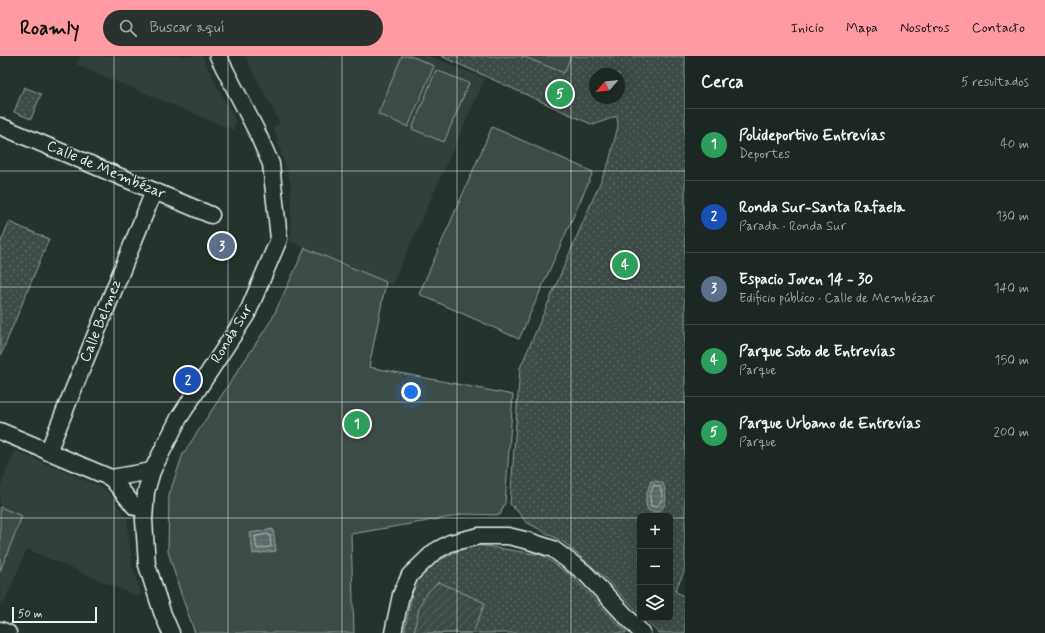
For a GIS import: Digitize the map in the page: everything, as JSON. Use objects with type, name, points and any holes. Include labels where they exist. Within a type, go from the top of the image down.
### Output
[{"type":"street","name":"Ronda Sur","points":[[172,633],[162,612],[147,565],[144,520],[146,492],[152,471],[179,418],[247,314],[279,239],[270,164],[256,130],[218,56]]},
{"type":"street","name":"Calle de Membézar","points":[[0,126],[211,215]]},
{"type":"street","name":"Calle Belmez","points":[[48,452],[154,191]]},
{"type":"street","points":[[0,431],[111,478],[135,507],[144,507]]},
{"type":"street","points":[[111,478],[152,471]]},
{"type":"street","points":[[393,633],[401,595],[410,575],[434,552],[450,543],[479,536],[508,536],[553,549],[585,573],[642,633]]},
{"type":"street","points":[[0,630],[8,633]]},
{"type":"shaded area","points":[[80,56],[202,56],[236,122],[233,130],[77,65]]},
{"type":"shaded area","points":[[245,56],[429,56],[485,79],[392,285],[291,242],[291,185],[273,127],[280,123]]},
{"type":"shaded area","points":[[402,56],[411,56],[434,66],[408,127],[378,114]]},
{"type":"shaded area","points":[[441,56],[685,56],[685,570],[675,591],[685,597],[685,633],[658,633],[647,621],[673,621],[673,513],[637,513],[637,611],[603,576],[563,542],[526,522],[510,504],[520,368],[609,162],[618,126],[617,116],[593,125]]},
{"type":"shaded area","points":[[522,56],[571,56],[564,73]]},
{"type":"shaded area","points":[[436,70],[469,83],[444,142],[412,129]]},
{"type":"shaded area","points":[[24,87],[41,94],[31,119],[14,112]]},
{"type":"shaded area","points":[[492,127],[593,172],[519,339],[419,294]]},
{"type":"shaded area","points":[[9,222],[49,239],[0,357],[0,244]]},
{"type":"shaded area","points":[[305,248],[386,282],[369,367],[513,395],[505,503],[500,515],[462,514],[351,534],[354,633],[195,633],[168,551],[169,495],[183,454],[272,319]]},
{"type":"shaded area","points":[[15,451],[99,486],[108,492],[127,519],[132,565],[141,593],[139,597],[27,549],[3,605],[0,604],[0,487]]},
{"type":"shaded area","points":[[0,507],[22,516],[0,571]]},
{"type":"shaded area","points":[[472,544],[542,555],[572,576],[627,633],[404,633],[417,571]]},
{"type":"shaded area","points":[[439,582],[485,603],[473,633],[414,633],[420,604],[427,593]]},
{"type":"water","points":[[651,481],[663,483],[665,491],[665,504],[656,512],[649,511],[646,504],[646,496]]},
{"type":"water","points":[[273,529],[276,551],[253,554],[250,533]]},
{"type":"place","name":"Parque Urbano de Entrevías","points":[[560,94]]},
{"type":"place","name":"Espacio Joven 14 - 30","points":[[222,246]]},
{"type":"place","name":"Parque Soto de Entrevías","points":[[625,265]]},
{"type":"place","name":"Ronda Sur-Santa Rafaela","points":[[188,380]]},
{"type":"place","name":"Polideportivo Entrevías","points":[[357,424]]}]
